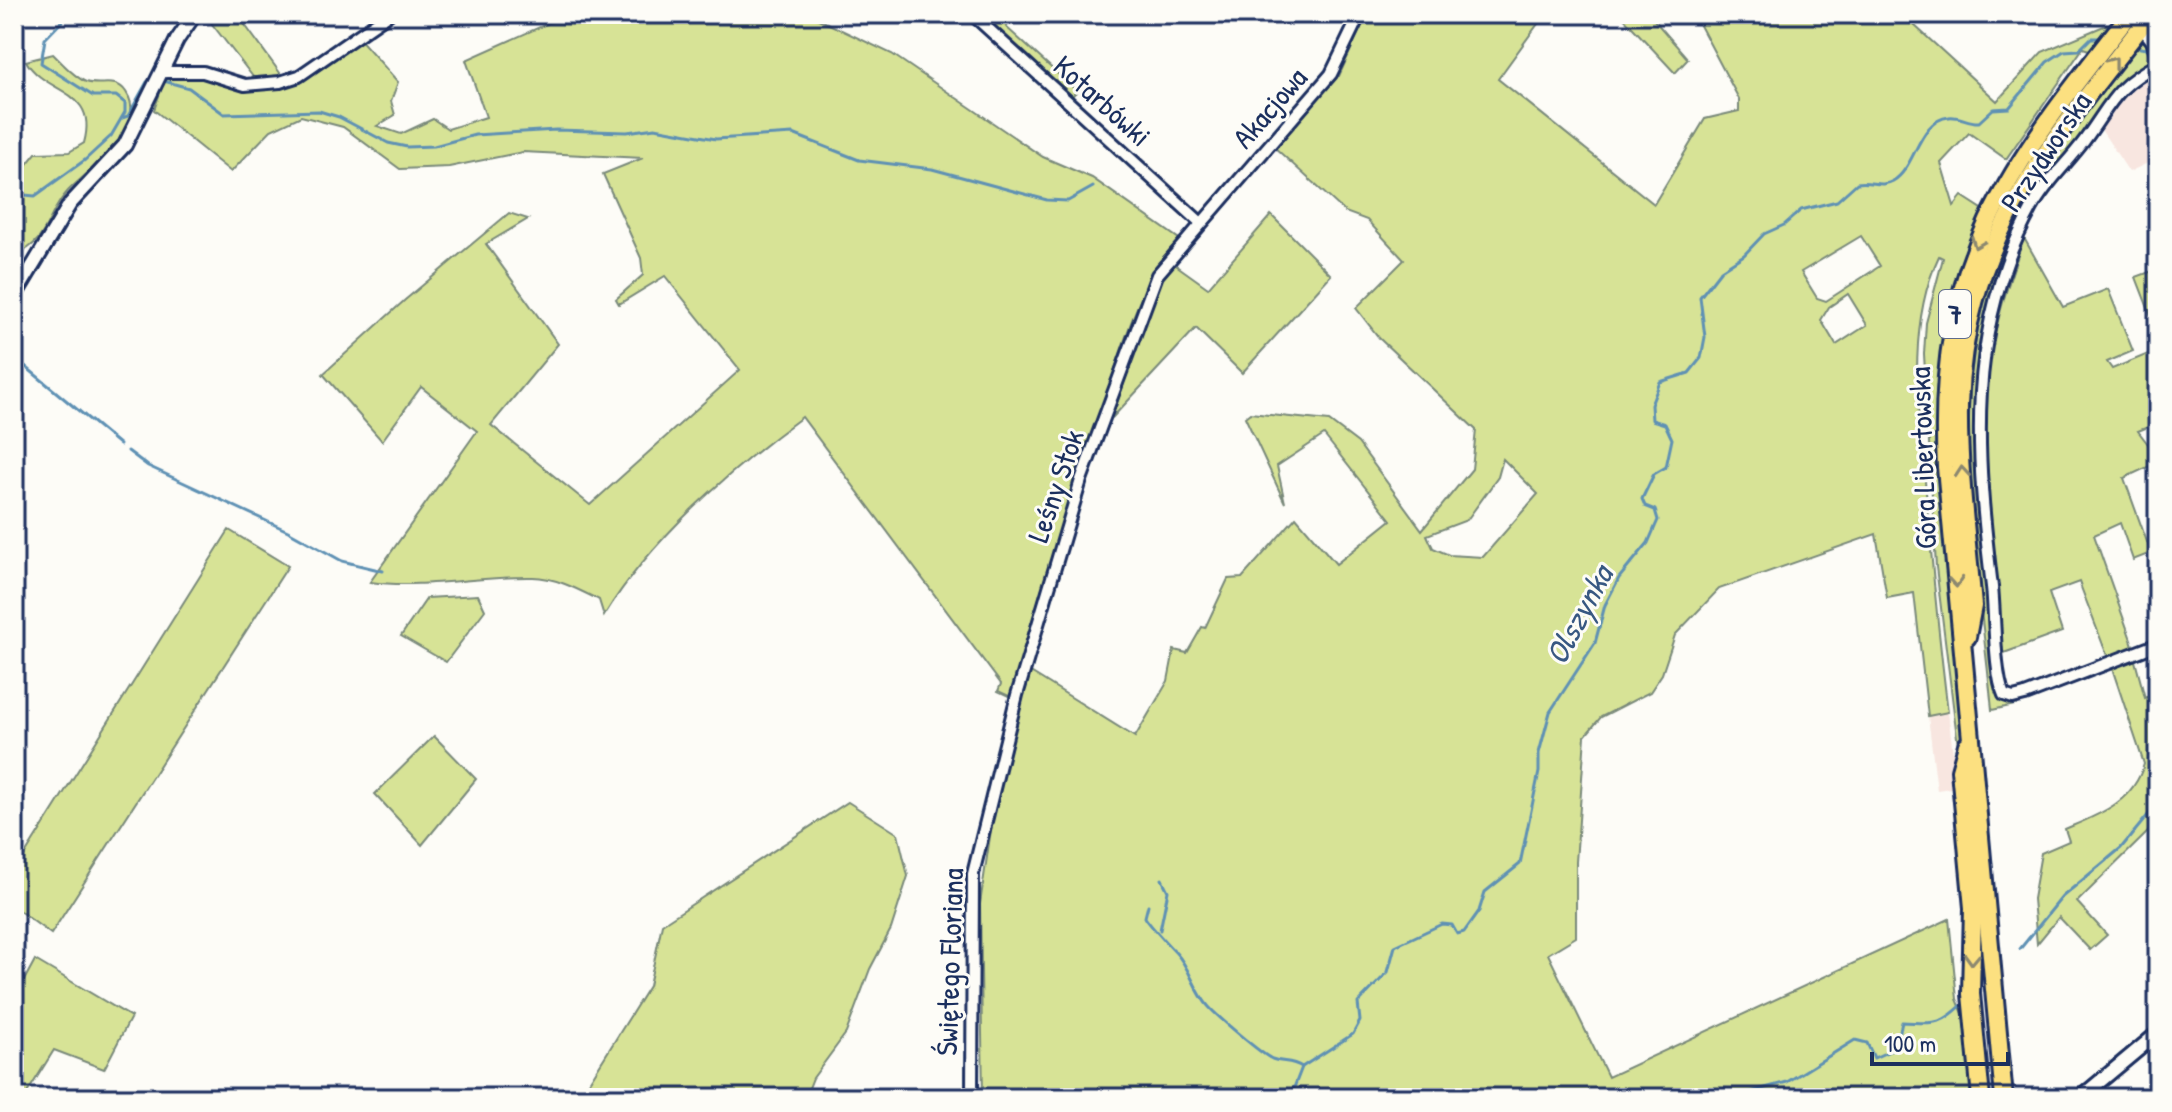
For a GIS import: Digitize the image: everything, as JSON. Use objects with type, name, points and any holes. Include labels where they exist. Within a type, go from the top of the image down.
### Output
[{"type":"highway","name":"Góra Libertowska","points":[[2004,1098],[1963,661],[1973,606],[1959,404],[1963,358],[1978,290],[2001,227],[2031,172],[2135,17]]},
{"type":"highway","name":"7","points":[[1970,732],[1960,770],[1973,908],[1971,994],[1981,1098]]},
{"type":"street","points":[[14,297],[70,204],[125,145],[177,40],[195,14]]},
{"type":"street","points":[[162,72],[203,72],[245,85],[280,82],[299,76],[389,14]]},
{"type":"street","name":"Kotarbówki","points":[[972,14],[1201,223]]},
{"type":"street","name":"Akacjowa","points":[[1201,223],[1331,74],[1360,14]]},
{"type":"street","points":[[2135,17],[2150,36],[2158,58]]},
{"type":"street","name":"Przydworska","points":[[2158,64],[2117,90],[2084,141],[2033,206],[2015,242],[1997,294],[1980,368],[1977,418],[2004,695],[2013,698],[2025,695],[2158,644]]},
{"type":"street","name":"Leśny Stok","points":[[995,782],[1037,622],[1081,480],[1157,275],[1201,223]]},
{"type":"street","name":"Świętego Floriana","points":[[972,1098],[973,874],[995,782]]},
{"type":"street","points":[[2080,1098],[2158,1033]]},
{"type":"shaded area","points":[[2153,73],[2158,85],[2158,158],[2129,172],[2098,125],[2128,87]]},
{"type":"shaded area","points":[[1948,712],[1957,787],[1937,790],[1928,716]]},
{"type":"green space","points":[[237,14],[283,77],[257,82],[205,15]]},
{"type":"green space","points":[[569,14],[808,14],[892,54],[1043,157],[1092,178],[1179,239],[1152,276],[1125,340],[1054,550],[1011,697],[998,691],[1001,684],[802,417],[720,483],[668,533],[644,560],[604,616],[599,600],[550,579],[512,577],[411,584],[370,582],[477,431],[421,387],[382,441],[323,374],[509,213],[528,219],[486,244],[558,344],[491,425],[590,505],[740,370],[665,276],[619,304],[616,299],[643,275],[641,258],[603,174],[643,158],[523,152],[449,167],[400,169],[343,127],[301,116],[271,130],[231,172],[154,110],[166,76],[207,78],[250,89],[274,88],[311,75],[359,38],[398,82],[391,101],[395,115],[377,126],[401,134],[433,119],[448,129],[486,117],[466,60]]},
{"type":"green space","points":[[981,14],[1017,14],[1006,27],[1077,91],[1071,97]]},
{"type":"green space","points":[[1367,14],[1545,14],[1498,79],[1654,204],[1705,119],[1739,111],[1739,99],[1694,14],[1902,14],[1997,101],[2042,52],[2111,23],[2089,50],[2083,48],[2006,159],[1969,133],[1941,163],[1954,206],[1962,196],[1982,209],[1945,320],[1936,392],[1947,571],[1967,786],[1963,786],[1936,567],[1924,354],[1926,323],[1943,258],[1939,256],[1922,312],[1917,372],[1920,433],[1948,712],[1928,716],[1914,593],[1887,598],[1876,534],[1719,589],[1675,635],[1662,674],[1650,692],[1601,717],[1585,736],[1576,862],[1576,937],[1548,954],[1608,1077],[1949,919],[1957,999],[1969,1028],[1974,1098],[983,1098],[980,904],[993,816],[1029,671],[1135,737],[1168,681],[1174,650],[1187,653],[1202,627],[1205,628],[1228,579],[1242,578],[1296,517],[1336,564],[1391,520],[1324,435],[1277,466],[1285,503],[1245,417],[1250,413],[1329,421],[1358,443],[1422,530],[1472,469],[1476,430],[1380,339],[1356,308],[1404,260],[1367,220],[1345,212],[1274,147],[1332,76],[1339,76]],"holes":[[[1861,236],[1880,266],[1826,301],[1817,298],[1801,272]],[[1848,294],[1867,325],[1836,345],[1821,320],[1829,307]],[[1503,459],[1538,494],[1483,557],[1449,555],[1433,548],[1427,535],[1467,520],[1498,477]]]},
{"type":"green space","points":[[1620,14],[1649,14],[1688,59],[1675,73]]},
{"type":"green space","points":[[2143,39],[2151,46],[2153,58],[2111,93],[2087,131],[2035,195],[1980,354],[1974,406],[1975,443],[2003,700],[2015,705],[1992,710],[1972,526],[1969,462],[1970,400],[1976,338],[1990,279],[2012,223],[2040,174]]},
{"type":"green space","points":[[53,54],[86,82],[122,87],[131,106],[130,120],[114,147],[60,201],[35,243],[14,256],[14,180],[36,153],[69,152],[84,143],[87,125],[84,112],[77,102],[35,72],[26,61]]},
{"type":"green space","points":[[1271,215],[1331,275],[1242,373],[1196,328],[1112,418],[1161,276],[1173,263],[1208,288]]},
{"type":"green space","points":[[2024,238],[2063,307],[2108,289],[2133,351],[2107,362],[2112,369],[2153,352],[2158,365],[2158,423],[2138,431],[2158,457],[2158,470],[2154,464],[2124,478],[2151,553],[2133,560],[2120,523],[2094,535],[2134,648],[2108,658],[2079,582],[2049,593],[2062,632],[2001,654],[1985,485],[1984,418],[1988,367],[1996,329]]},
{"type":"green space","points":[[2158,269],[2158,334],[2136,277]]},
{"type":"green space","points":[[229,530],[288,566],[51,934],[14,907],[14,872]]},
{"type":"green space","points":[[478,595],[485,610],[446,662],[401,636],[427,598]]},
{"type":"green space","points":[[2134,657],[2145,698],[2149,696],[2152,705],[2158,703],[2158,822],[2077,902],[2107,935],[2090,950],[2059,917],[2037,944],[2033,899],[2041,853],[2069,841],[2065,829],[2102,813],[2123,798],[2132,789],[2144,764],[2111,665]]},
{"type":"green space","points":[[434,736],[476,779],[422,845],[375,794]]},
{"type":"green space","points":[[848,802],[898,834],[908,876],[891,929],[870,969],[846,1033],[813,1078],[805,1098],[579,1098],[649,986],[662,924]]},
{"type":"green space","points":[[35,960],[131,1017],[104,1069],[54,1050],[24,1098],[14,1098],[14,999]]},
{"type":"waterway","points":[[14,194],[35,196],[85,160],[111,136],[125,112],[125,103],[116,96],[93,96],[41,63],[45,39],[69,14]]},
{"type":"waterway","name":"Olszynka","points":[[1290,1098],[1302,1067],[1353,1034],[1360,1021],[1358,1003],[1388,972],[1395,946],[1442,924],[1452,925],[1457,934],[1464,932],[1479,911],[1485,892],[1520,864],[1539,772],[1539,753],[1550,712],[1595,643],[1605,605],[1619,578],[1648,543],[1658,520],[1655,510],[1645,506],[1642,499],[1654,474],[1666,467],[1672,439],[1665,424],[1652,420],[1651,405],[1660,382],[1689,373],[1701,358],[1705,337],[1700,297],[1721,270],[1744,255],[1764,234],[1784,225],[1801,210],[1837,201],[1857,183],[1884,184],[1893,181],[1901,175],[1930,126],[1939,120],[1952,117],[1979,122],[1993,109],[2009,108],[2047,62],[2064,51],[2079,50],[2091,38],[2098,38]]},
{"type":"waterway","name":"Olszynka","points":[[2140,48],[2148,49]]},
{"type":"waterway","points":[[122,118],[128,116],[147,82],[152,80]]},
{"type":"waterway","points":[[164,81],[189,88],[224,114],[319,111],[339,117],[388,143],[407,147],[434,146],[475,135],[556,130],[627,132],[655,128],[716,139],[793,134],[859,160],[932,169],[1047,200],[1068,201],[1093,187]]},
{"type":"waterway","points":[[14,357],[120,445]]},
{"type":"waterway","points":[[128,451],[148,466],[288,531],[342,561],[383,571]]},
{"type":"waterway","points":[[2020,949],[2062,897],[2121,848],[2158,803]]},
{"type":"waterway","points":[[1160,930],[1168,891],[1162,879]]},
{"type":"waterway","points":[[1148,905],[1145,917],[1181,959],[1209,1007],[1267,1056],[1302,1067]]},
{"type":"waterway","points":[[1729,1098],[1787,1082],[1855,1040],[1867,1043],[1874,1058],[1896,1048],[1902,1022],[1937,1022],[1966,1001]]}]
